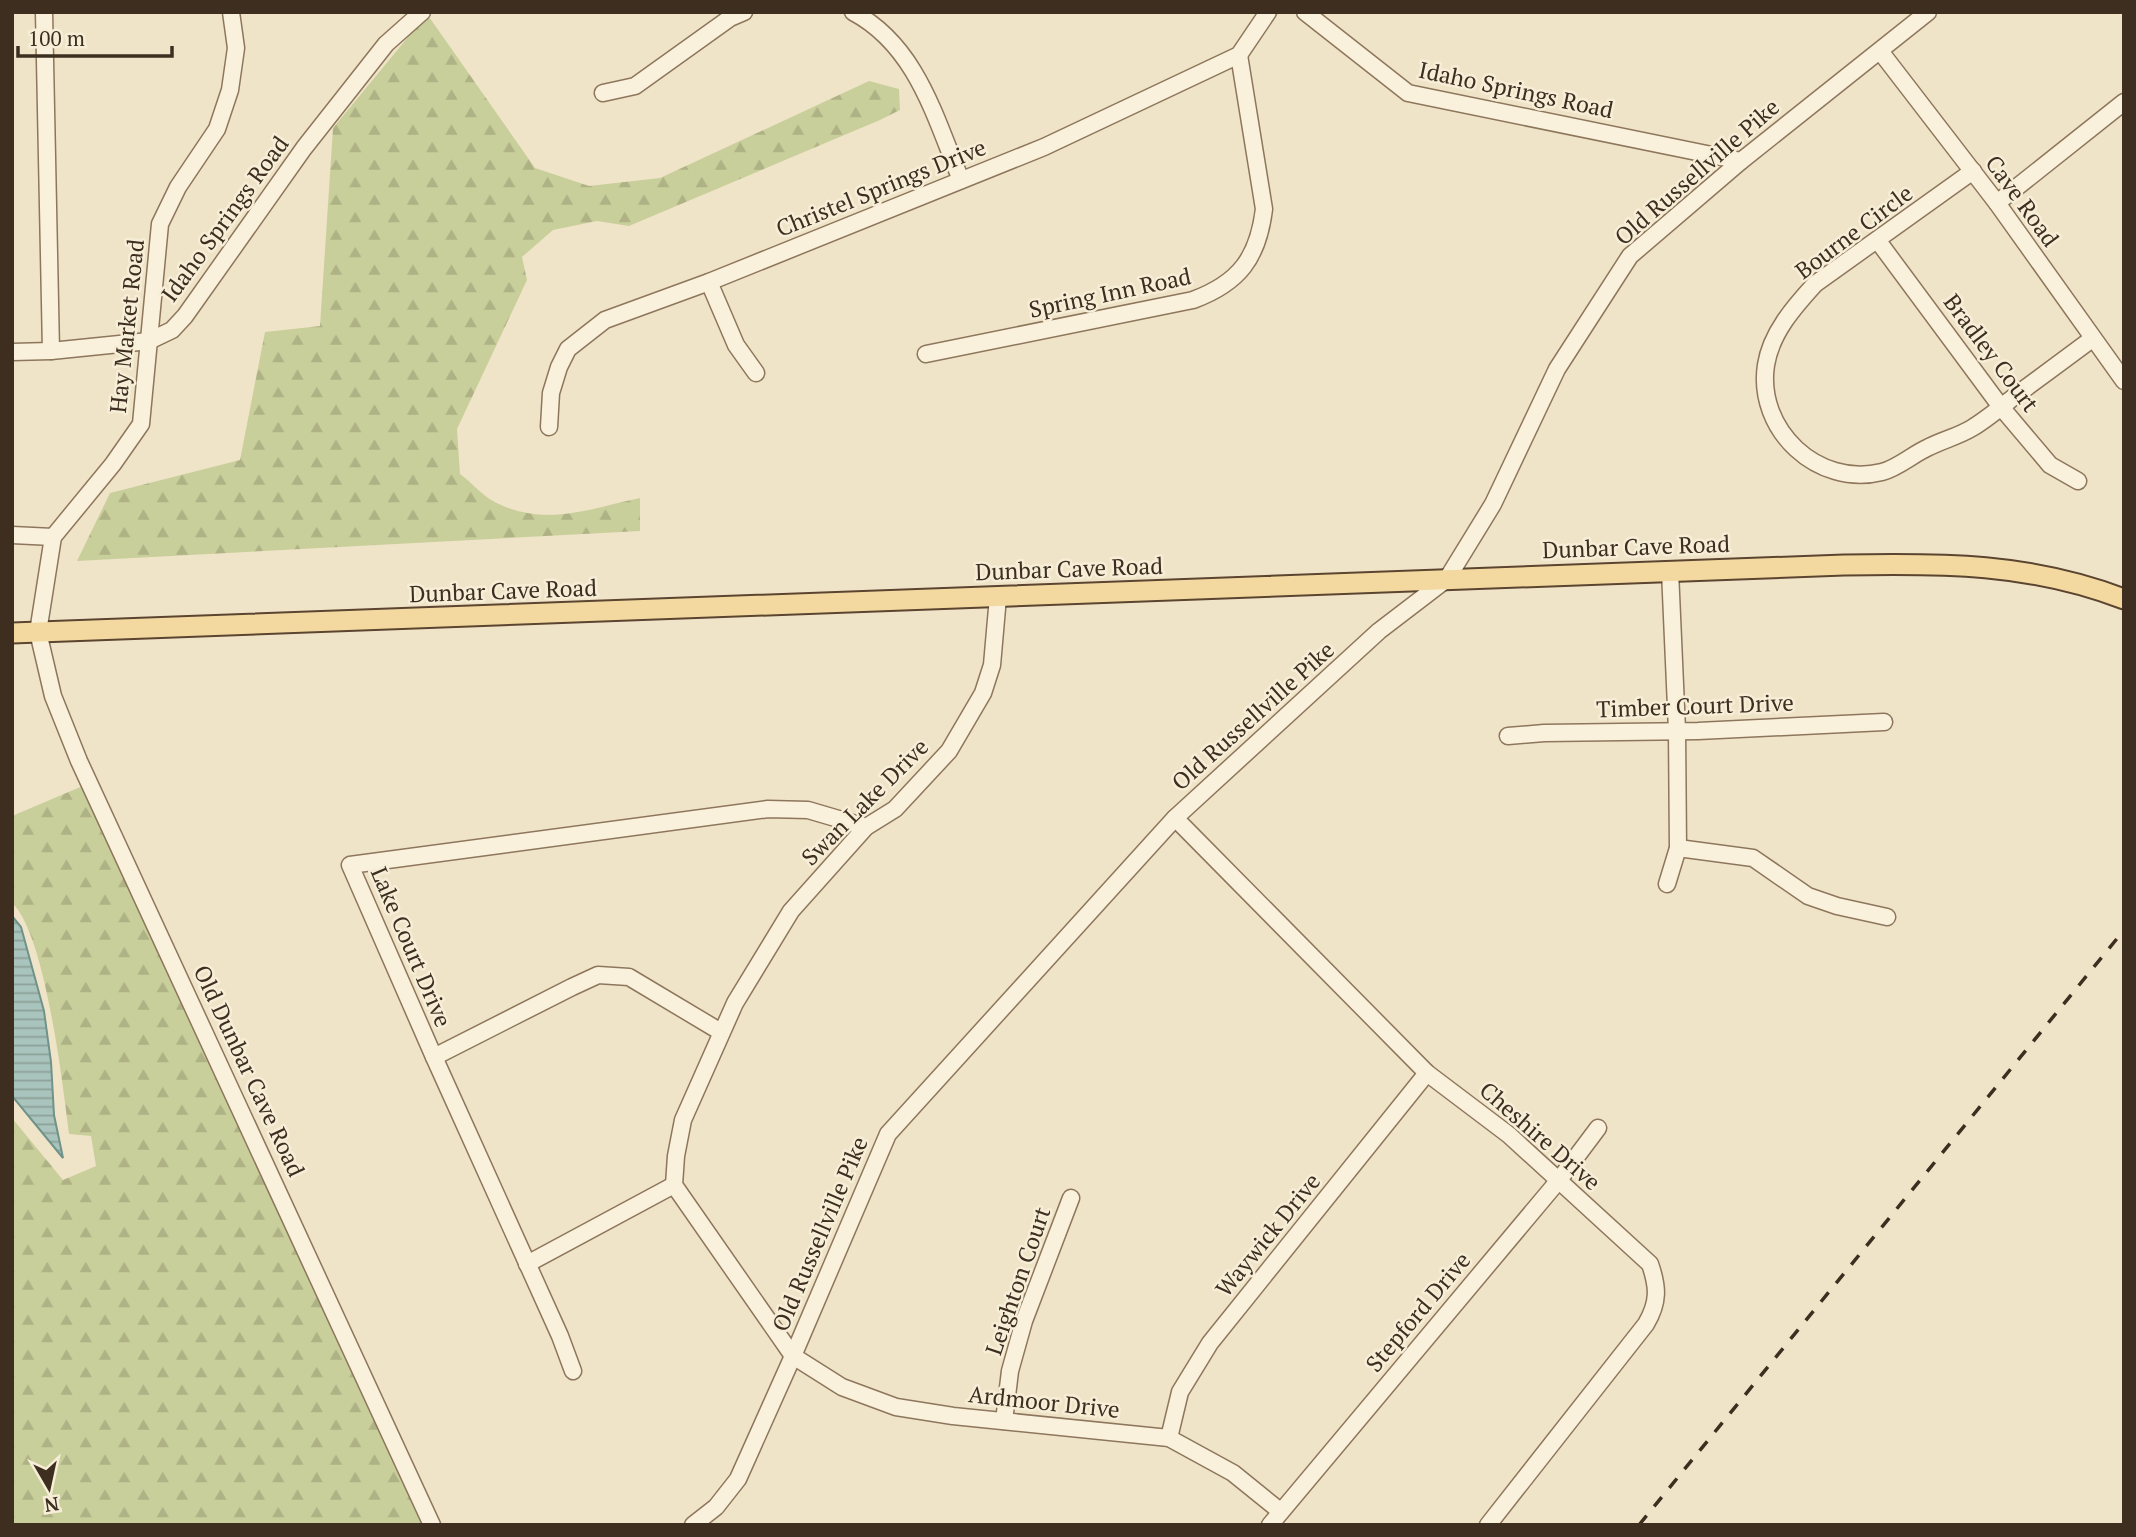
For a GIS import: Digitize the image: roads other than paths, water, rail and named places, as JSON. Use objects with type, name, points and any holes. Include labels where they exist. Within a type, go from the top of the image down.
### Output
[{"type":"main road","name":"Dunbar Cave Road","points":[[12,633],[1844,565],[1957,564],[2046,576],[2124,599]]},
{"type":"street","points":[[44,12],[51,351]]},
{"type":"street","name":"Hay Market Road","points":[[53,537],[113,464],[141,424],[160,224],[178,187],[217,129],[230,90],[236,48],[231,12]]},
{"type":"street","name":"Idaho Springs Road","points":[[12,352],[51,351],[149,341],[172,330],[185,316],[304,148],[386,44],[422,12]]},
{"type":"street","points":[[603,93],[635,86],[730,18],[744,12]]},
{"type":"street","points":[[853,12],[873,24],[891,40],[907,60],[936,113],[961,180]]},
{"type":"street","points":[[1239,55],[1268,12]]},
{"type":"street","name":"Idaho Springs Road","points":[[1305,12],[1408,93],[1741,161]]},
{"type":"street","name":"Old Russellville Pike","points":[[693,1525],[716,1507],[738,1479],[888,1134],[1175,818],[1379,632],[1447,579],[1481,526],[1557,369],[1630,256],[1741,161],[1928,12]]},
{"type":"street","name":"Cave Road","points":[[1880,51],[1997,203],[2124,381]]},
{"type":"street","name":"Christel Springs Drive","points":[[549,427],[551,394],[568,349],[605,320],[709,282],[1044,146],[1239,55]]},
{"type":"street","name":"Spring Inn Road","points":[[926,354],[1193,300],[1216,292],[1231,281],[1254,251],[1261,231],[1264,209],[1239,55]]},
{"type":"street","points":[[1997,203],[2124,102]]},
{"type":"street","name":"Bourne Circle","points":[[1973,171],[1815,284],[1793,308],[1774,340],[1766,364],[1765,389],[1771,414],[1788,443],[1808,460],[1832,471],[1856,475],[1884,472],[1927,447],[1972,428],[2092,339]]},
{"type":"street","name":"Bradley Court","points":[[1878,241],[2001,407],[2050,465],[2078,481]]},
{"type":"street","points":[[709,282],[736,345],[756,373]]},
{"type":"street","points":[[12,535],[53,537],[38,632]]},
{"type":"street","points":[[1667,884],[1678,848],[1677,730],[1670,571]]},
{"type":"street","name":"Swan Lake Drive","points":[[674,1185],[683,1120],[721,1032],[791,911],[866,827],[895,808],[949,751],[970,718],[984,692],[992,665],[998,597]]},
{"type":"street","name":"Old Dunbar Cave Road","points":[[38,632],[53,696],[79,761],[432,1525]]},
{"type":"street","name":"Timber Court Drive","points":[[1508,736],[1884,722]]},
{"type":"street","name":"Lake Court Drive","points":[[573,1371],[560,1336],[351,865],[768,809],[808,810],[866,827]]},
{"type":"street","name":"Cheshire Drive","points":[[1175,818],[1427,1073],[1509,1135],[1650,1264],[1657,1285],[1654,1311],[1646,1324],[1488,1525]]},
{"type":"street","points":[[1678,848],[1753,858],[1808,896],[1887,917]]},
{"type":"street","points":[[434,1057],[598,975],[629,977],[721,1032]]},
{"type":"street","name":"Waywick Drive","points":[[1169,1438],[1180,1392],[1210,1343],[1427,1073]]},
{"type":"street","name":"Stepford Drive","points":[[1270,1525],[1559,1180],[1598,1128]]},
{"type":"street","points":[[527,1264],[674,1185],[793,1356]]},
{"type":"street","name":"Leighton Court","points":[[1004,1421],[1010,1371],[1024,1321],[1071,1198]]},
{"type":"street","name":"Ardmoor Drive","points":[[793,1356],[842,1387],[896,1407],[1169,1438],[1233,1473],[1280,1511]]},
{"type":"water","points":[[12,916],[21,927],[44,1011],[54,1115],[63,1158],[12,1096]]},
{"type":"railway","points":[[1639,1525],[2124,930]]}]
